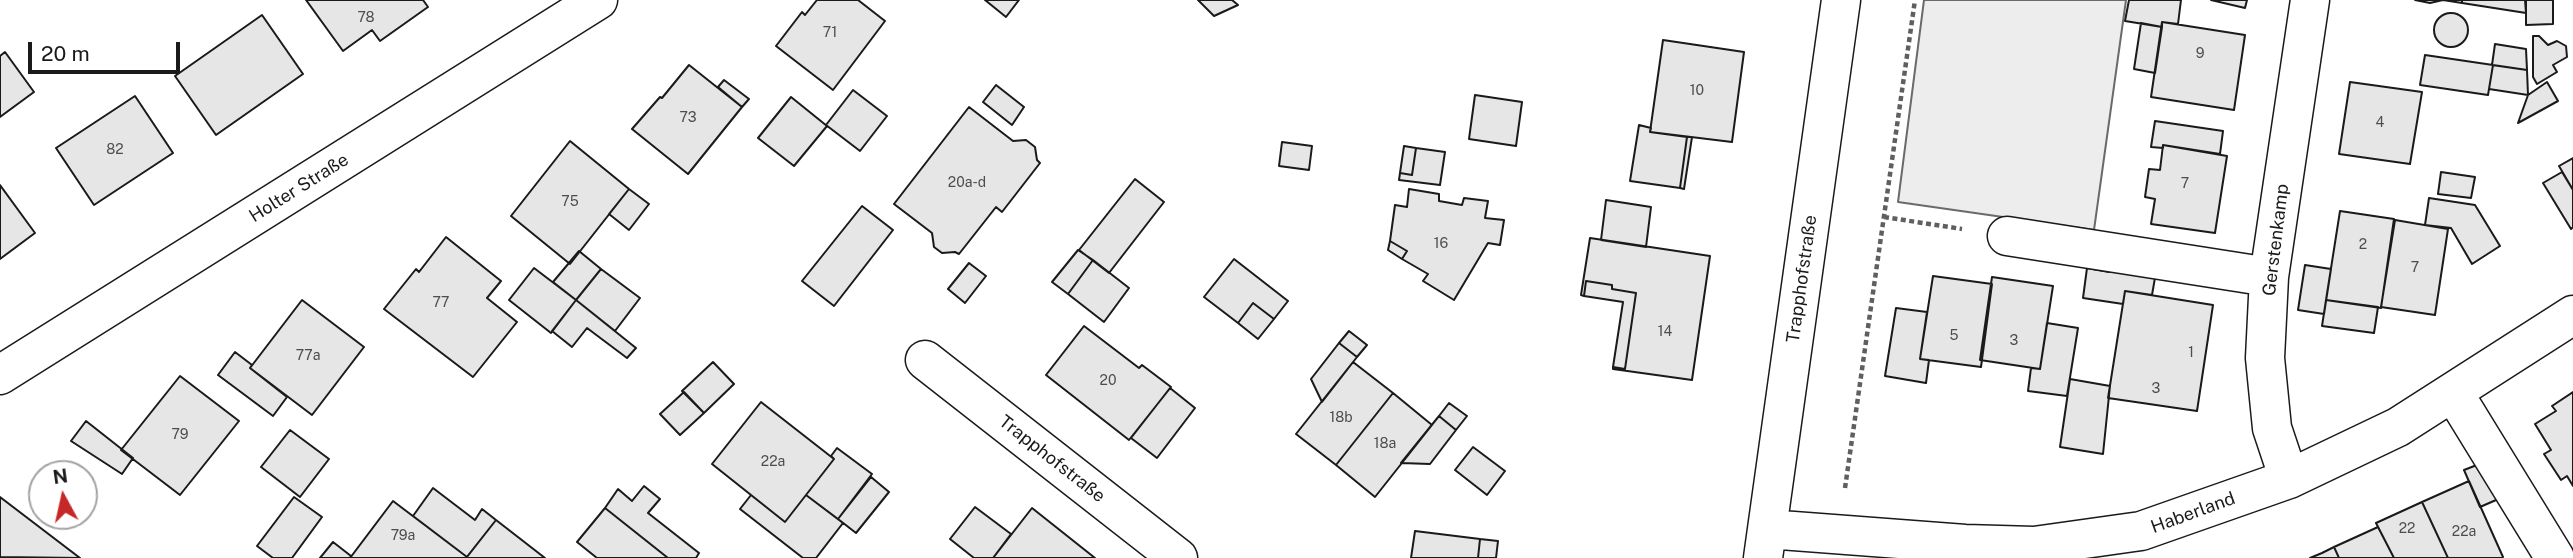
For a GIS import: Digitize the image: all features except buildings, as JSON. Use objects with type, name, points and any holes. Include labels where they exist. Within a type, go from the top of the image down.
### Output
[{"type":"street","name":"Holter Straße","points":[[0,375],[598,0]]},
{"type":"street","name":"Trapphofstraße","points":[[1765,544],[1841,0]]},
{"type":"street","name":"Gerstenkamp","points":[[2289,479],[2272,428],[2265,358],[2269,277],[2310,0]]},
{"type":"street","points":[[2007,236],[2269,277]]},
{"type":"street","name":"Haberland","points":[[1765,544],[1838,534],[1965,544],[2034,546],[2141,531],[2289,479],[2398,427],[2573,315]]},
{"type":"street","name":"Trapphofstraße","points":[[925,360],[1178,558]]},
{"type":"street","points":[[2453,391],[2555,558]]},
{"type":"path","points":[[1838,534],[1915,0]]},
{"type":"path","points":[[1884,217],[2007,236]]},
{"type":"shaded area","points":[[1924,0],[2126,0],[2094,230],[1898,202]]}]
